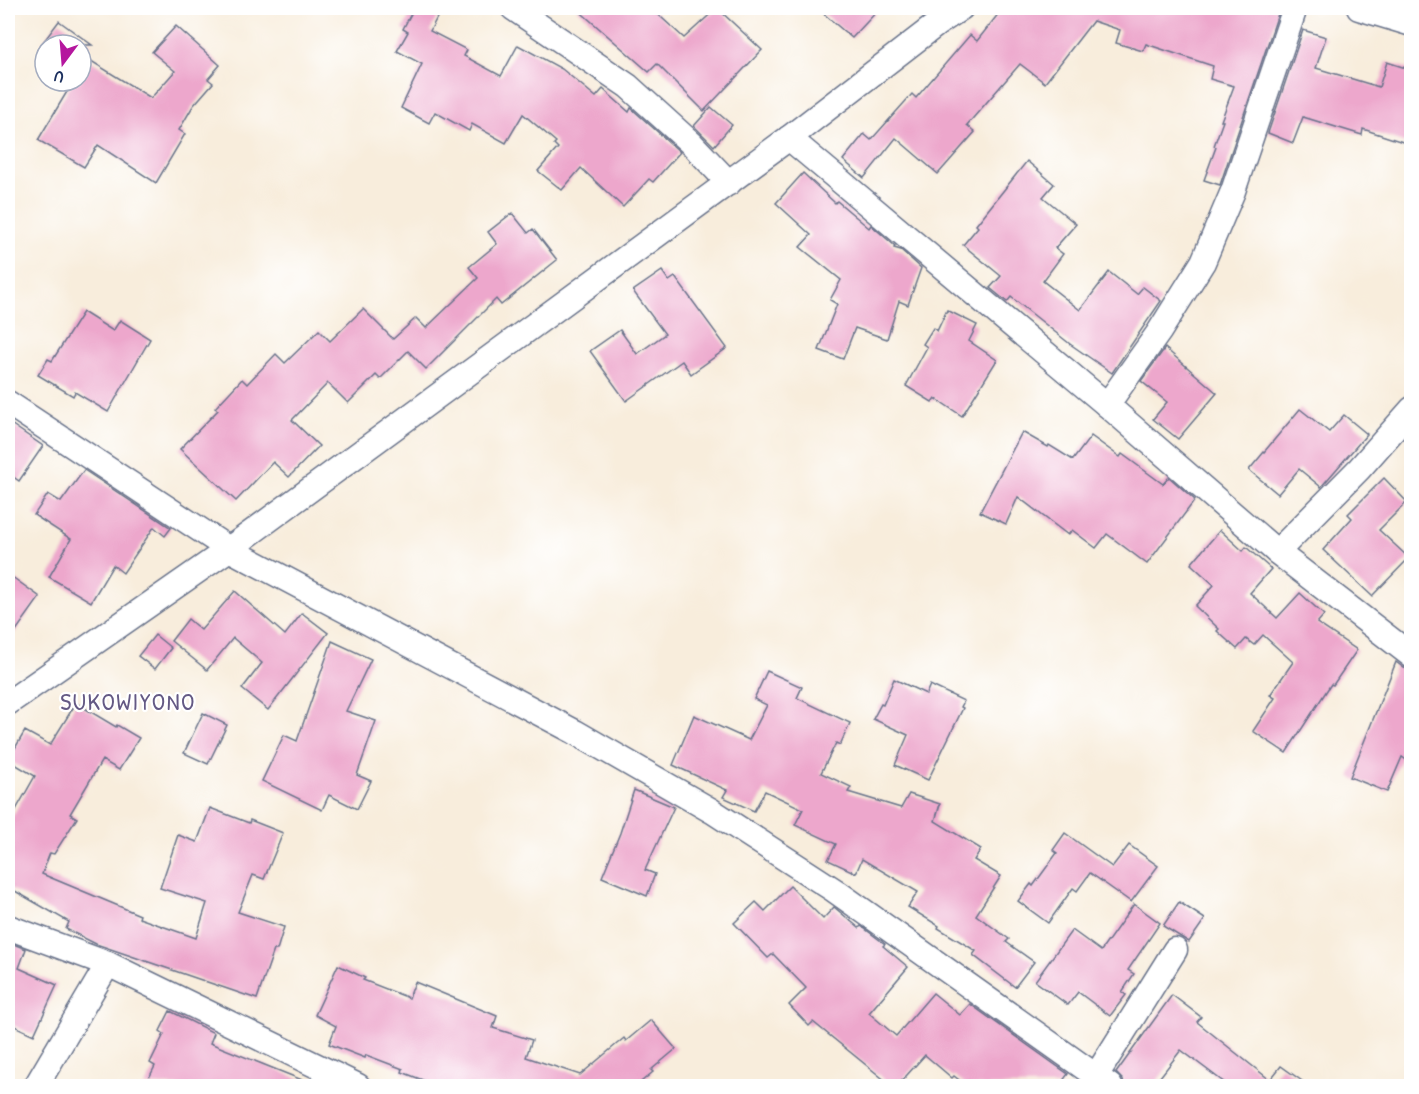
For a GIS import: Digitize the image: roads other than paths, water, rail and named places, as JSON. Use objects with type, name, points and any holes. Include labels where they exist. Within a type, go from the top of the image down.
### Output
[{"type":"street","points":[[513,8],[628,86],[692,144],[729,183]]},
{"type":"street","points":[[8,703],[229,549],[729,183],[961,8]]},
{"type":"street","points":[[1107,405],[1159,332],[1203,262],[1233,191],[1294,8]]},
{"type":"street","points":[[1359,8],[1412,24]]},
{"type":"street","points":[[789,138],[1107,405],[1277,552],[1412,656]]},
{"type":"street","points":[[8,404],[229,549],[575,732],[712,811],[834,890],[1103,1081],[1175,950]]},
{"type":"street","points":[[1277,552],[1359,469],[1412,409]]},
{"type":"street","points":[[8,927],[108,964],[358,1086]]},
{"type":"street","points":[[36,1086],[108,964]]},
{"type":"district","name":"SUKOWIYONO","points":[[128,702]]}]
